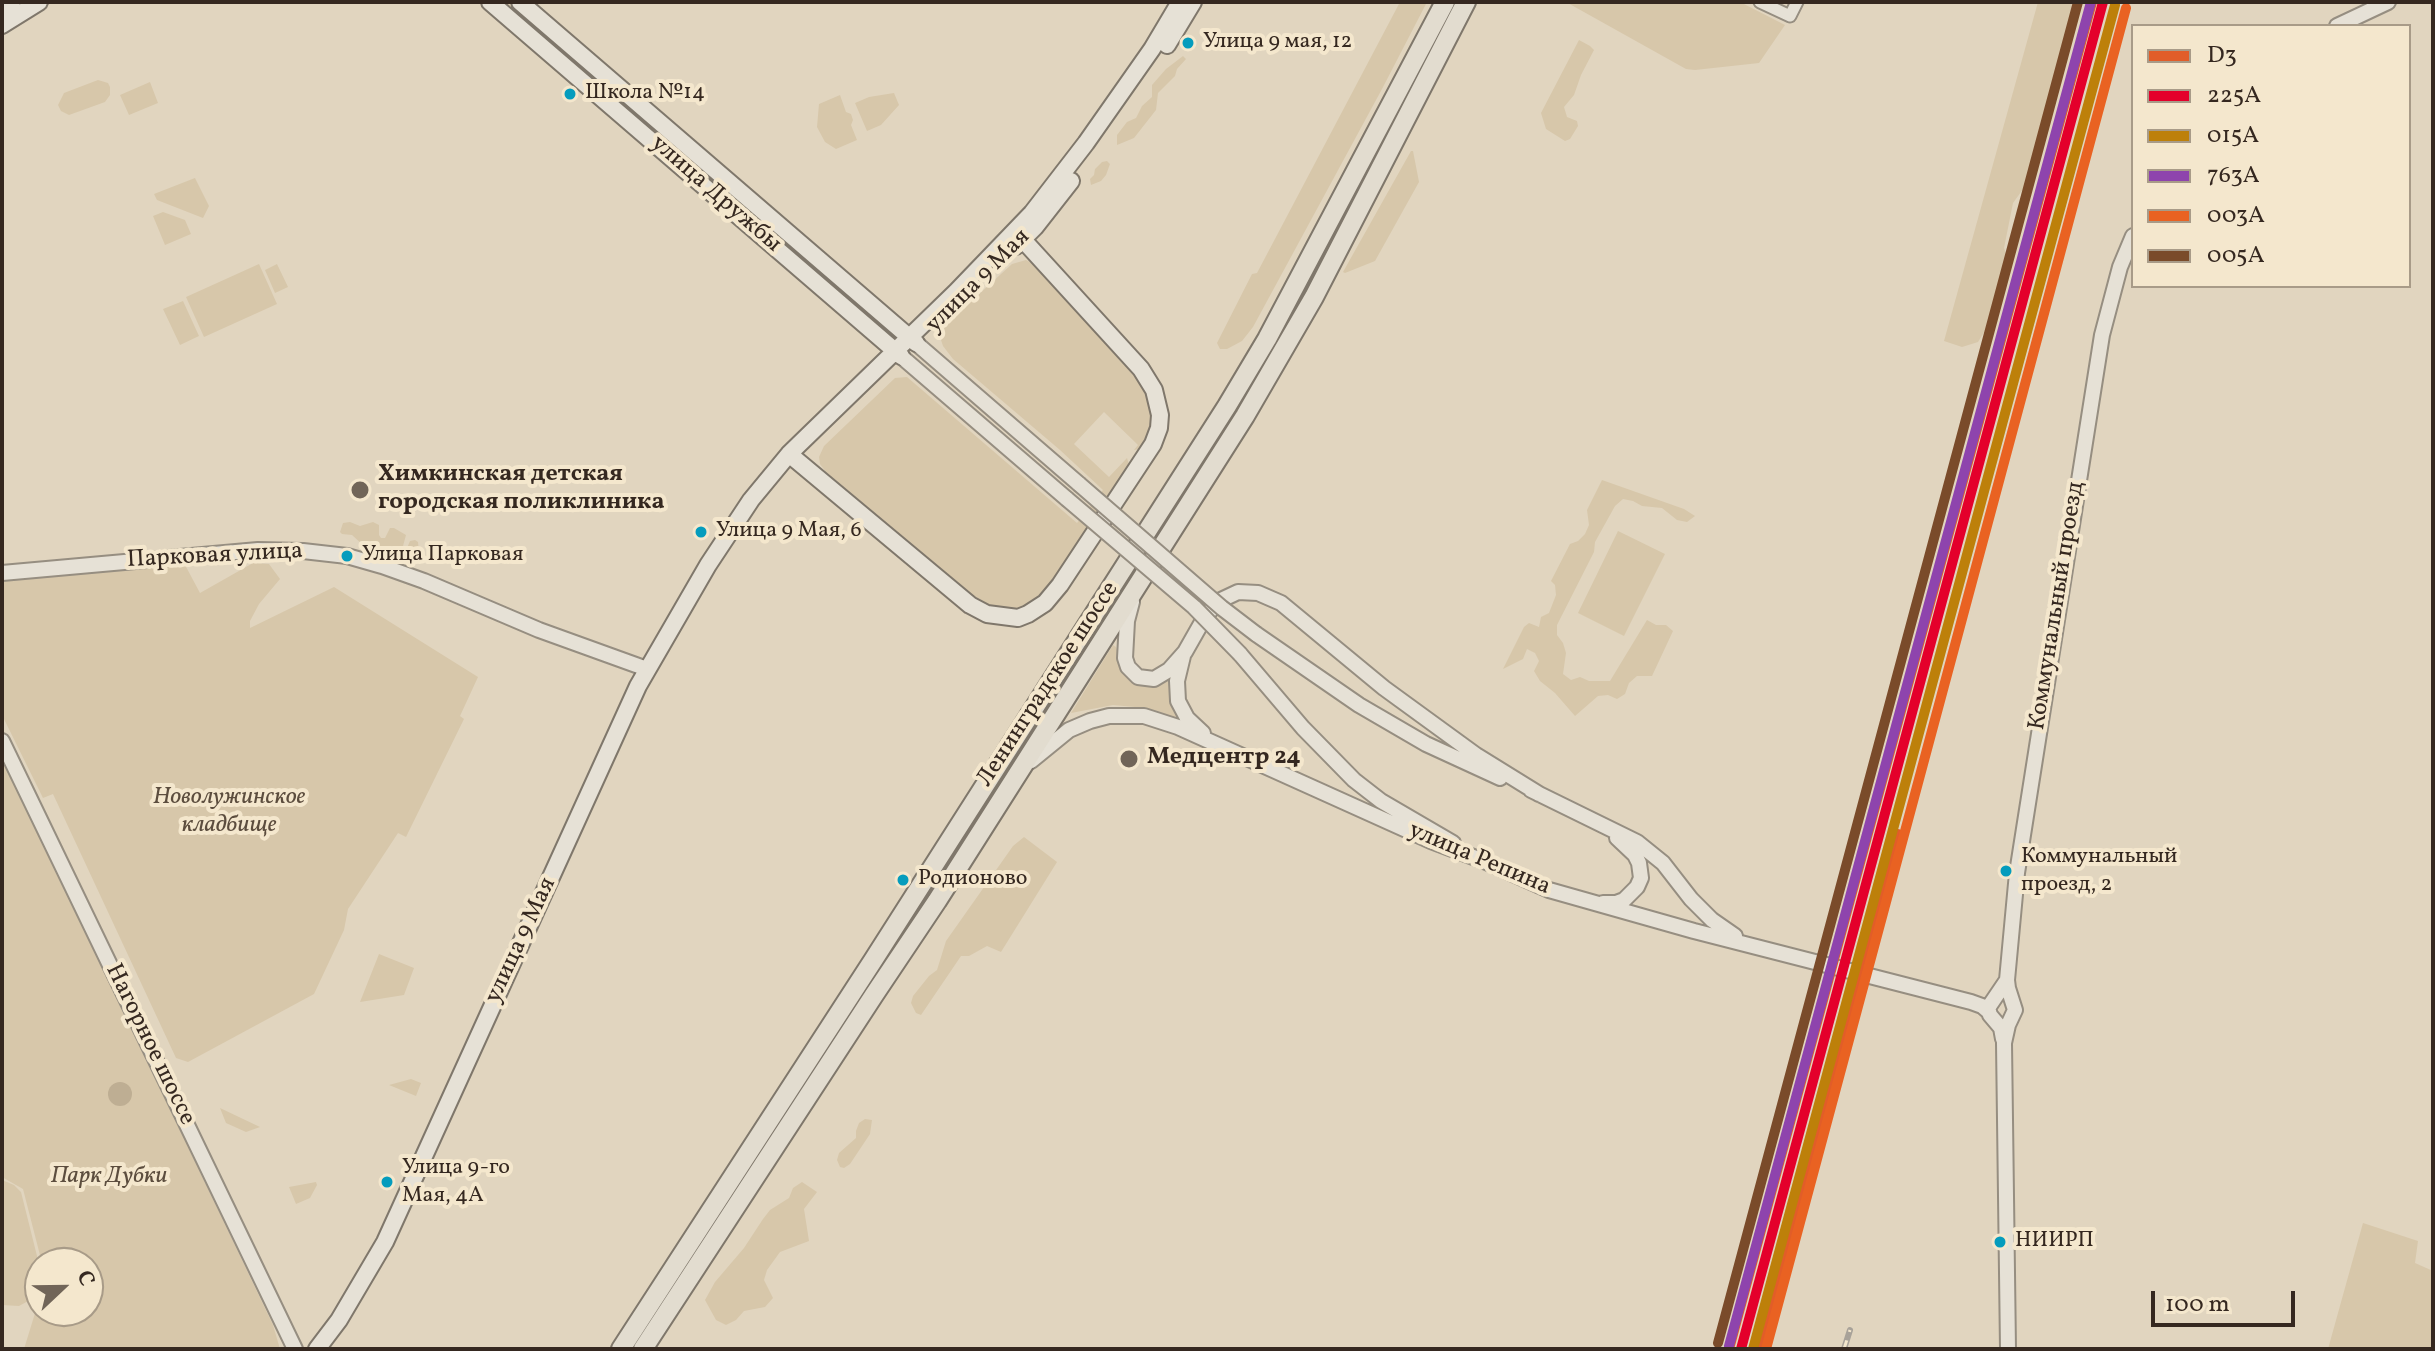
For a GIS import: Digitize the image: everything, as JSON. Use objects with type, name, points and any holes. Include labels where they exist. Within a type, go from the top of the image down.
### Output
[{"type":"highway","name":"Ленинградское шоссе","points":[[621,1349],[1220,418],[1267,339],[1445,2]]},
{"type":"highway","name":"Ленинградское шоссе","points":[[643,1349],[937,901],[1238,428],[1289,342],[1466,2]]},
{"type":"main road","points":[[2,8],[12,2]]},
{"type":"main road","points":[[2,25],[39,2]]},
{"type":"main road","name":"улица Дружбы","points":[[490,2],[899,354]]},
{"type":"main road","name":"улица Дружбы","points":[[520,2],[913,340]]},
{"type":"main road","name":"улица 9 Мая","points":[[1019,235],[1152,49],[1180,2]]},
{"type":"main road","name":"улица 9 Мая","points":[[317,1349],[339,1320],[385,1242],[647,669],[751,500],[1019,235],[1049,210],[1161,55],[1193,2]]},
{"type":"main road","points":[[793,458],[970,605],[987,614],[1018,618],[1045,603],[1153,444],[1160,415],[1154,390],[1141,369],[1019,235]]},
{"type":"street","points":[[1760,2],[1790,16],[1797,2]]},
{"type":"street","points":[[2341,24],[2388,2]]},
{"type":"street","name":"Коммунальный проезд","points":[[2004,1043],[2015,1010],[2007,980],[2024,820],[2102,335],[2120,267],[2131,241]]},
{"type":"street","points":[[913,340],[1256,634],[1359,705],[1426,744],[1637,842],[1663,863],[1712,920],[1753,945]]},
{"type":"street","points":[[899,354],[1194,607],[1354,780],[1381,801],[1484,861]]},
{"type":"street","name":"Парковая улица","points":[[2,573],[258,550],[347,556],[424,581],[527,625],[647,669]]},
{"type":"street","points":[[1137,584],[1124,643],[1125,658],[1133,674],[1154,679],[1169,670],[1185,652],[1206,615],[1229,595],[1247,591],[1272,598],[1384,688],[1476,755],[1539,794]]},
{"type":"street","points":[[1185,652],[1177,681],[1178,701],[1187,718],[1215,743]]},
{"type":"street","name":"улица Репина","points":[[1016,775],[1069,730],[1109,716],[1144,716],[1178,727],[1431,841],[1549,890],[1992,1007],[2005,1022],[2012,1017]]},
{"type":"street","name":"Нагорное шоссе","points":[[2,741],[295,1349]]},
{"type":"street","points":[[1587,902],[1616,903],[1624,900],[1637,887],[1641,870],[1627,845],[1588,817]]},
{"type":"street","name":"Коммунальный проезд","points":[[1992,1007],[2007,980]]},
{"type":"street","points":[[2008,1349],[2004,1043],[1992,1007],[2007,996],[2013,1002]]},
{"type":"green space","points":[[501,2],[507,2],[583,67],[581,69]]},
{"type":"green space","points":[[1400,2],[1427,2],[1253,327],[1242,341],[1220,349],[1217,343],[1252,274],[1257,273]]},
{"type":"green space","points":[[1566,2],[1740,2],[1785,25],[1759,63],[1695,70],[1686,69]]},
{"type":"green space","points":[[2038,2],[2076,2],[2026,185],[2013,203],[2004,248],[2008,259],[1993,318],[1978,342],[1962,347],[1944,341]]},
{"type":"green space","points":[[1579,40],[1594,50],[1574,95],[1564,107],[1567,117],[1577,121],[1578,126],[1570,139],[1565,141],[1546,129],[1541,113]]},
{"type":"green space","points":[[1183,56],[1186,59],[1175,76],[1158,93],[1156,110],[1134,138],[1117,145],[1117,135],[1127,122],[1136,118],[1142,106],[1152,97],[1152,85]]},
{"type":"green space","points":[[598,79],[855,300],[852,303],[596,82]]},
{"type":"green space","points":[[98,80],[108,83],[110,87],[110,95],[105,102],[69,115],[61,111],[58,105],[64,93]]},
{"type":"green space","points":[[150,82],[158,103],[129,115],[120,95]]},
{"type":"green space","points":[[894,93],[899,105],[881,125],[867,131],[855,103]]},
{"type":"green space","points":[[840,95],[846,112],[851,114],[851,125],[857,140],[836,149],[825,142],[817,127],[819,104]]},
{"type":"green space","points":[[1411,151],[1419,182],[1375,261],[1343,272]]},
{"type":"green space","points":[[1107,161],[1110,164],[1106,175],[1091,185],[1090,179],[1095,169]]},
{"type":"green space","points":[[195,178],[209,206],[203,218],[157,200],[154,194]]},
{"type":"green space","points":[[163,212],[185,220],[191,234],[165,245],[153,216]]},
{"type":"green space","points":[[1026,260],[1040,268],[1148,389],[1154,423],[1144,448],[1134,450],[1138,445],[1104,412],[1074,444],[1109,477],[1127,458],[1130,468],[1048,590],[1019,610],[1009,611],[973,595],[826,472],[819,457],[824,446],[895,378],[907,377],[1077,523],[1103,490],[953,359],[941,340],[945,325],[1012,264]]},
{"type":"green space","points":[[259,264],[277,304],[204,337],[186,297]]},
{"type":"green space","points":[[277,264],[288,287],[275,293],[265,270]]},
{"type":"green space","points":[[183,301],[199,336],[180,345],[163,309]]},
{"type":"green space","points":[[1602,480],[1684,509],[1695,516],[1687,522],[1677,520],[1662,508],[1642,506],[1623,499],[1615,506],[1557,625],[1557,635],[1566,653],[1563,674],[1571,680],[1580,677],[1589,681],[1610,681],[1647,620],[1656,625],[1666,625],[1673,631],[1652,676],[1637,676],[1629,683],[1625,694],[1617,699],[1608,695],[1598,696],[1575,716],[1540,681],[1534,671],[1539,661],[1535,653],[1527,649],[1523,659],[1503,669],[1524,627],[1529,623],[1539,627],[1541,617],[1549,613],[1556,595],[1555,585],[1551,581],[1570,544],[1585,534],[1589,525],[1587,510]]},
{"type":"green space","points":[[373,522],[379,525],[381,538],[385,538],[390,528],[394,528],[406,535],[403,546],[407,548],[410,541],[418,542],[419,553],[412,556],[396,551],[385,554],[377,544],[370,548],[364,546],[352,535],[340,532],[343,523],[360,526]]},
{"type":"green space","points":[[1618,531],[1665,554],[1624,636],[1578,613]]},
{"type":"green space","name":"Новолужинское кладбище","points":[[184,563],[200,593],[253,563],[269,564],[280,579],[259,604],[250,621],[250,628],[334,587],[478,677],[460,716],[464,719],[406,837],[398,833],[348,909],[344,930],[314,994],[188,1062],[176,1058],[53,794],[43,798],[2,715],[2,580]]},
{"type":"green space","points":[[1113,645],[1123,669],[1136,682],[1153,687],[1173,677],[1179,721],[1159,712],[1113,705],[1071,713]]},
{"type":"green space","name":"Парк Дубки","points":[[2,757],[273,1325],[280,1349],[24,1349],[31,1327],[104,1327],[104,1247],[38,1247],[23,1189],[2,1177]]},
{"type":"green space","points":[[1024,837],[1057,862],[1001,952],[987,946],[969,956],[961,956],[921,1015],[916,1013],[911,1003],[913,996],[937,970],[946,941],[1013,846]]},
{"type":"green space","points":[[379,954],[414,968],[404,995],[360,1002]]},
{"type":"green space","points":[[411,1079],[421,1083],[416,1096],[389,1085]]},
{"type":"green space","points":[[220,1108],[260,1127],[246,1132],[226,1123]]},
{"type":"green space","points":[[865,1119],[872,1120],[870,1134],[850,1164],[840,1167],[837,1160],[839,1153],[856,1138],[859,1123]]},
{"type":"green space","points":[[2,1180],[21,1192],[35,1247],[24,1247],[24,1303],[2,1305]]},
{"type":"green space","points":[[316,1182],[310,1198],[296,1204],[289,1187]]},
{"type":"green space","points":[[802,1182],[817,1192],[804,1209],[809,1241],[780,1252],[767,1270],[764,1280],[773,1298],[765,1307],[744,1311],[726,1325],[716,1320],[705,1300],[715,1282],[744,1248],[770,1210],[789,1198],[793,1188]]},
{"type":"green space","points":[[2363,1223],[2418,1241],[2415,1263],[2433,1271],[2433,1349],[2328,1349]]},
{"type":"shaded area","points":[[120,1082],[128,1086],[132,1094],[128,1102],[120,1106],[112,1102],[108,1094],[112,1086]]},
{"type":"railway","points":[[1844,1349],[1850,1330]]},
{"type":"transit line","name":"005А","points":[[1718,1343],[2078,2]]},
{"type":"transit line","name":"763А","points":[[1729,1346],[2091,2]]},
{"type":"transit line","name":"D3","points":[[1729,1349],[2092,2]]},
{"type":"transit line","name":"225А","points":[[1741,1349],[2103,2]]},
{"type":"transit line","name":"015А","points":[[1753,1349],[2115,5]]},
{"type":"transit line","name":"003А","points":[[1766,1349],[2126,8]]},
{"type":"transit line","name":"D3","points":[[1760,1349],[1898,834]]},
{"type":"place","name":"Улица 9 мая, 12","points":[[1188,43]]},
{"type":"place","name":"Школа №14","points":[[570,94]]},
{"type":"place","name":"Химкинская детская городская поликлиника","points":[[360,490]]},
{"type":"place","name":"Улица 9 Мая, 6","points":[[701,532]]},
{"type":"place","name":"Улица Парковая","points":[[347,556]]},
{"type":"place","name":"Медцентр 24","points":[[1129,759]]},
{"type":"place","name":"Коммунальный проезд, 2","points":[[2006,871]]},
{"type":"place","name":"Родионово","points":[[903,880]]},
{"type":"place","name":"Улица 9-го Мая, 4А","points":[[387,1182]]},
{"type":"place","name":"НИИРП","points":[[2000,1242]]}]
